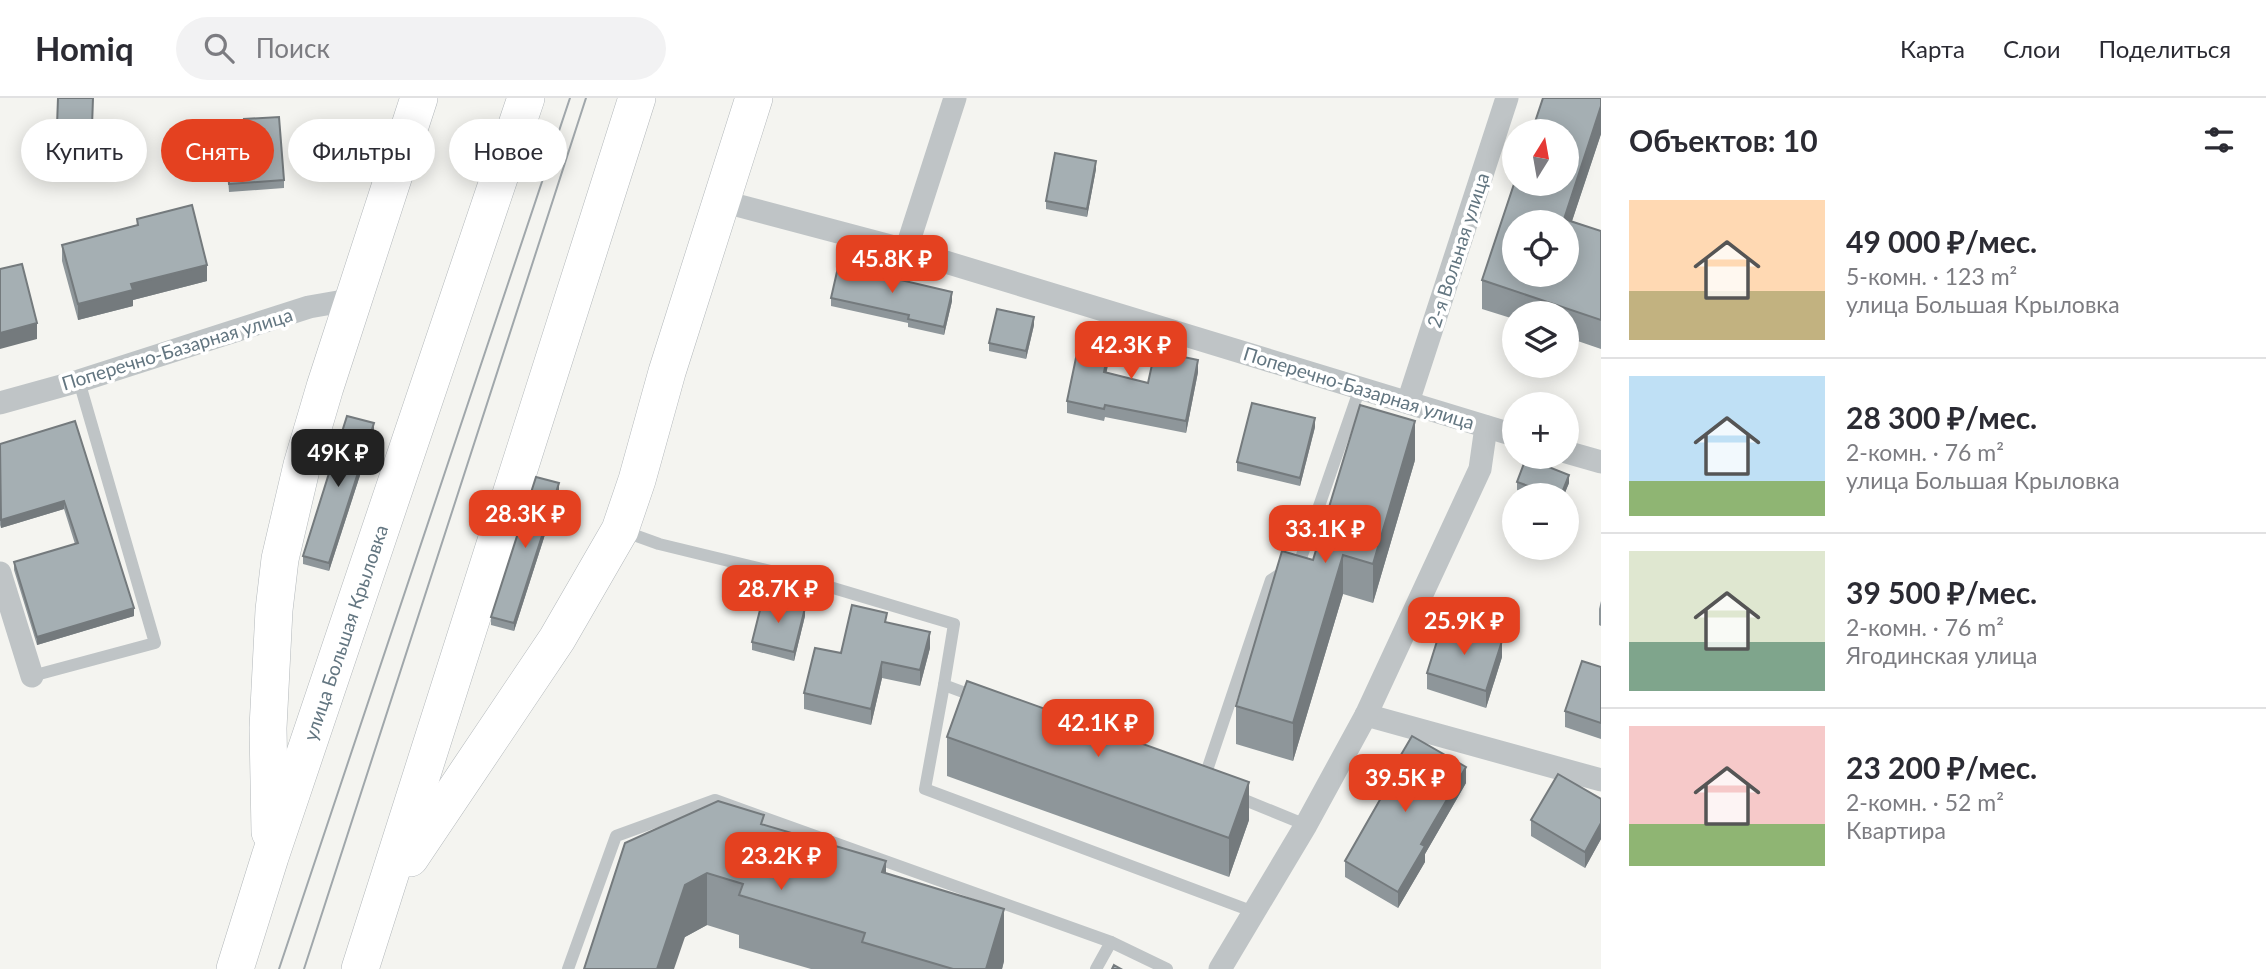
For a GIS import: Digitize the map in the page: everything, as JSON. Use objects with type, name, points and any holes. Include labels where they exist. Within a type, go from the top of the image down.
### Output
[{"type":"main road","points":[[270,857],[268,728],[274,610],[280,559],[302,465],[419,98]]},
{"type":"main road","name":"улица Большая Крыловка","points":[[235,969],[270,857],[526,98]]},
{"type":"main road","points":[[360,969],[637,98]]},
{"type":"main road","points":[[386,893],[557,639],[620,530],[754,98]]},
{"type":"street","points":[[906,250],[955,98]]},
{"type":"street","name":"2-я Вольная улица","points":[[1408,402],[1507,98]]},
{"type":"street","name":"Поперечно-Базарная улица","points":[[721,201],[906,250],[1502,432]]},
{"type":"street","name":"Поперечно-Базарная улица","points":[[0,402],[79,380],[309,307],[355,299]]},
{"type":"street","points":[[1220,969],[1306,825],[1366,715],[1480,469],[1486,427]]},
{"type":"street","points":[[1579,456],[1601,462]]},
{"type":"street","points":[[0,573],[32,676]]},
{"type":"street","points":[[1366,715],[1601,780]]},
{"type":"lane","points":[[32,676],[155,643],[79,380]]},
{"type":"lane","points":[[1202,783],[1271,580],[1300,561],[1360,388]]},
{"type":"lane","points":[[620,530],[659,544],[803,579],[954,624],[925,789],[1254,912]]},
{"type":"lane","points":[[944,685],[996,705]]},
{"type":"lane","points":[[1189,778],[1215,788]]},
{"type":"lane","points":[[1228,793],[1306,825]]},
{"type":"lane","points":[[568,969],[616,836],[715,800],[1111,942],[1167,969]]},
{"type":"lane","points":[[1096,969],[1111,942]]},
{"type":"building","points":[[58,98],[93,98],[92,119],[57,119]]},
{"type":"building","points":[[1543,98],[1601,98],[1601,106],[1579,173],[1579,119],[1536,119]]},
{"type":"building","points":[[279,117],[284,180],[274,181],[274,119],[244,119]]},
{"type":"building","points":[[1055,153],[1096,161],[1087,209],[1046,201]]},
{"type":"building","points":[[1510,196],[1572,196],[1567,210],[1505,210]]},
{"type":"building","points":[[192,205],[207,265],[131,284],[133,290],[78,304],[62,245],[138,225],[137,219]]},
{"type":"building","points":[[1502,220],[1502,287],[1482,280]]},
{"type":"building","points":[[1579,224],[1601,231],[1601,320],[1579,313],[1579,301],[1544,301],[1503,287],[1579,287]]},
{"type":"building","points":[[839,263],[952,292],[944,327],[908,319],[909,315],[831,298]]},
{"type":"building","points":[[22,264],[37,323],[0,333],[0,269]]},
{"type":"building","points":[[997,309],[1034,317],[1026,351],[989,343]]},
{"type":"building","points":[[1082,329],[1112,335],[1104,372],[1148,383],[1155,351],[1198,360],[1186,421],[1105,405],[1104,409],[1067,401]]},
{"type":"building","points":[[1252,403],[1315,418],[1300,478],[1237,462]]},
{"type":"building","points":[[1360,405],[1415,421],[1373,564],[1343,555],[1293,723],[1236,706],[1282,551],[1313,560]]},
{"type":"building","points":[[347,416],[374,423],[329,563],[303,556]]},
{"type":"building","points":[[75,421],[134,608],[37,637],[14,562],[78,543],[64,501],[1,520],[0,444]]},
{"type":"building","points":[[1522,469],[1554,469],[1569,475],[1566,483],[1517,482]]},
{"type":"building","points":[[536,477],[559,483],[514,623],[491,617]]},
{"type":"building","points":[[763,598],[805,608],[794,652],[752,642]]},
{"type":"building","points":[[852,605],[887,613],[885,622],[930,632],[920,670],[882,662],[871,709],[804,693],[815,648],[841,653]]},
{"type":"building","points":[[1443,622],[1502,641],[1486,691],[1427,673]]},
{"type":"building","points":[[1582,661],[1601,667],[1601,723],[1565,711]]},
{"type":"building","points":[[967,681],[1249,782],[1229,838],[947,737]]},
{"type":"building","points":[[1412,736],[1466,767],[1421,844],[1425,846],[1398,892],[1345,861],[1389,784],[1385,782]]},
{"type":"building","points":[[1558,774],[1601,799],[1601,823],[1585,852],[1531,820]]},
{"type":"building","points":[[718,801],[764,815],[761,824],[886,861],[882,872],[1004,909],[986,969],[953,969],[862,942],[865,933],[739,895],[743,884],[707,873],[685,885],[657,969],[584,969],[625,843]]},
{"type":"tram line","points":[[279,969],[570,98]]},
{"type":"tram line","points":[[304,969],[586,98]]}]
